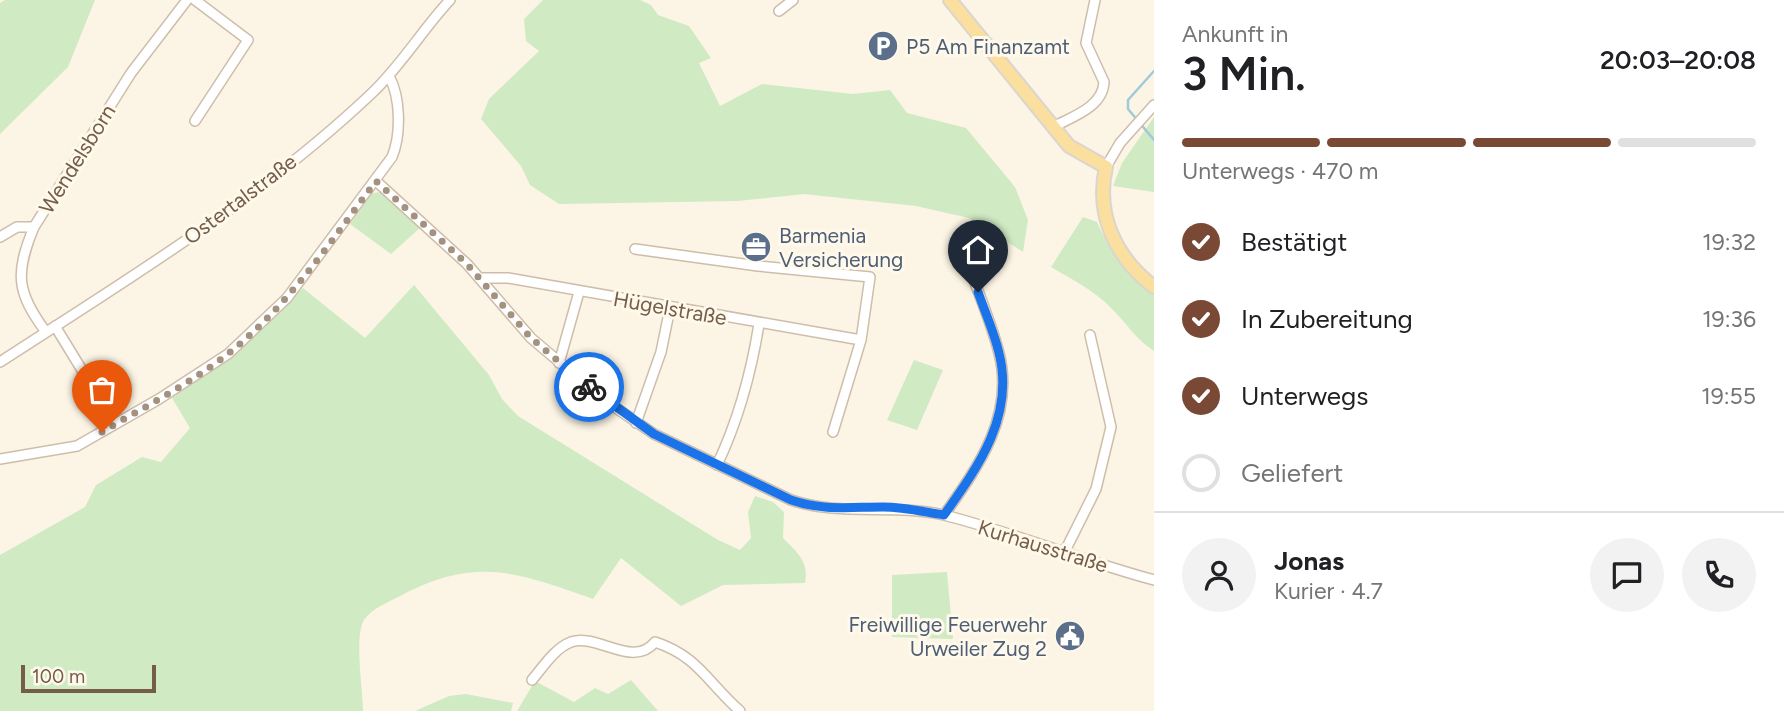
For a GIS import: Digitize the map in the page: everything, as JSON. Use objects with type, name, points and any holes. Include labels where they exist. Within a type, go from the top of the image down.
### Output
[{"type":"main road","points":[[950,0],[1053,127],[1078,153],[1106,167],[1102,206],[1108,227],[1118,250],[1135,271],[1154,287]]},
{"type":"street","name":"Wendelsborn","points":[[46,332],[30,309],[20,283],[23,251],[34,227],[131,73],[187,0]]},
{"type":"street","points":[[195,0],[248,40],[195,121]]},
{"type":"street","name":"Ostertalstraße","points":[[0,362],[132,278],[213,221],[344,118],[389,76],[450,0]]},
{"type":"street","points":[[779,11],[793,0]]},
{"type":"street","points":[[1053,127],[1098,100],[1104,89],[1104,82],[1086,43],[1095,0]]},
{"type":"street","points":[[0,459],[77,446],[195,377],[256,330],[287,298],[392,157],[398,136],[395,95],[389,76]]},
{"type":"street","points":[[1106,167],[1133,126],[1150,108]]},
{"type":"street","name":"Kurhausstraße","points":[[376,181],[480,278],[531,338],[559,363],[636,423],[717,465],[814,508],[838,510],[884,507],[944,515],[1154,580]]},
{"type":"street","points":[[0,237],[17,227],[34,227]]},
{"type":"street","points":[[635,249],[758,267],[870,277],[861,340],[834,432]]},
{"type":"street","points":[[944,515],[979,464],[1001,410],[1003,387],[999,353],[971,271]]},
{"type":"street","name":"Hügelstraße","points":[[480,278],[508,278],[861,340]]},
{"type":"street","points":[[559,363],[579,292]]},
{"type":"street","points":[[636,423],[661,352],[670,308]]},
{"type":"street","points":[[717,465],[739,413],[751,373],[759,324]]},
{"type":"street","points":[[55,326],[115,424]]},
{"type":"street","points":[[1065,551],[1096,489],[1111,427],[1090,335]]},
{"type":"street","points":[[532,680],[555,652],[572,642],[586,641],[630,653],[650,647],[655,642],[672,647],[700,667],[740,711]]},
{"type":"green space","points":[[5,0],[95,0],[68,67],[0,134],[0,3]]},
{"type":"green space","points":[[543,0],[640,0],[651,5],[658,15],[689,26],[711,58],[699,63],[720,106],[762,84],[853,94],[890,90],[907,113],[966,128],[1015,187],[1028,220],[1023,252],[969,218],[916,206],[804,194],[738,201],[559,204],[530,185],[521,166],[481,119],[489,99],[539,51],[526,41],[524,19]]},
{"type":"green space","points":[[1154,117],[1154,192],[1113,186],[1122,163]]},
{"type":"green space","points":[[381,192],[421,227],[391,254],[350,224],[372,193]]},
{"type":"green space","points":[[1083,217],[1097,222],[1120,262],[1154,293],[1154,351],[1097,296],[1051,267]]},
{"type":"green space","points":[[414,285],[489,375],[502,399],[518,416],[718,540],[740,550],[751,538],[748,512],[755,496],[773,502],[784,512],[783,538],[804,563],[805,583],[723,585],[681,606],[621,558],[593,599],[543,582],[499,572],[454,575],[404,594],[377,608],[364,620],[359,651],[363,711],[0,711],[0,555],[85,507],[96,485],[142,457],[161,462],[190,428],[172,398],[239,351],[303,288],[365,338]]},
{"type":"green space","points":[[914,360],[943,370],[917,430],[887,420]]},
{"type":"green space","points":[[947,572],[953,639],[892,637],[892,575]]},
{"type":"green space","points":[[631,680],[658,711],[517,711],[535,681],[574,702],[595,688],[608,694]]},
{"type":"green space","points":[[466,694],[513,703],[511,711],[415,711],[449,696]]},
{"type":"waterway","points":[[1154,71],[1128,100],[1128,109],[1154,140]]},
{"type":"way so far","points":[[102,432],[195,377],[256,330],[287,298],[376,181],[467,264],[531,338],[589,387]]},
{"type":"place","name":"P5 Am Finanzamt","points":[[883,46]]},
{"type":"place","name":"Barmenia Versicherung","points":[[756,247]]},
{"type":"place","name":"Freiwillige Feuerwehr Urweiler Zug 2","points":[[1070,636]]},
{"type":"route","points":[[589,387],[654,434],[791,500],[814,508],[838,510],[884,507],[944,515],[979,464],[992,438],[1001,410],[1002,368],[978,292]]}]
